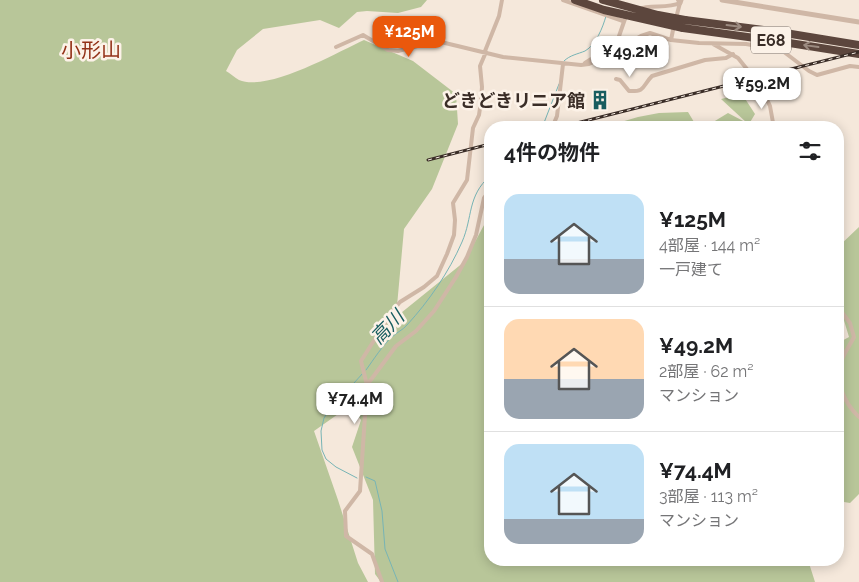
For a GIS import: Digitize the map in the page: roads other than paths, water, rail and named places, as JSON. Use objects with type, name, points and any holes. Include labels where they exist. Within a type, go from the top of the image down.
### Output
[{"type":"highway","name":"E68","points":[[575,0],[604,10],[683,28],[859,54]]},
{"type":"highway","name":"E68","points":[[603,0],[685,20],[859,45]]},
{"type":"street","points":[[382,582],[372,554],[346,536],[344,518],[345,511],[360,491],[367,385],[361,361],[400,302],[424,287],[437,276],[454,235],[453,203],[468,180],[473,128],[479,115],[482,87],[480,66],[499,16],[502,0]]},
{"type":"street","points":[[563,0],[623,21]]},
{"type":"street","points":[[722,0],[748,2],[859,22]]},
{"type":"street","points":[[581,65],[613,45],[618,39],[623,21],[628,13],[642,7],[674,6],[679,1]]},
{"type":"street","points":[[671,40],[679,1]]},
{"type":"street","points":[[336,47],[363,35],[388,50],[398,51],[441,42],[503,57],[581,65],[603,58],[650,33],[671,40],[746,44],[774,49],[784,52],[817,75],[850,66],[859,67]]},
{"type":"street","points":[[711,43],[732,54],[742,62],[759,84]]},
{"type":"street","points":[[616,79],[620,80],[629,91],[637,92],[645,87],[652,76],[704,60],[726,58],[732,54]]},
{"type":"street","points":[[555,121],[563,64]]},
{"type":"street","points":[[762,88],[770,106],[773,121]]},
{"type":"street","points":[[367,385],[396,346],[416,331],[434,311],[456,276],[467,257],[476,235],[484,198]]},
{"type":"street","points":[[844,315],[850,323],[854,337],[844,355]]},
{"type":"street","points":[[844,393],[859,417]]},
{"type":"waterway","name":"高川","points":[[564,61],[571,56],[585,51],[592,45],[601,30],[606,16]]},
{"type":"waterway","name":"高川","points":[[545,121],[559,84]]},
{"type":"waterway","name":"高川","points":[[366,370],[385,344],[415,316],[445,275],[462,242],[477,191],[484,183]]},
{"type":"waterway","name":"高川","points":[[357,478],[336,467],[326,459],[322,450],[321,431],[324,418],[328,412],[363,373]]},
{"type":"waterway","name":"高川","points":[[366,477],[375,481],[382,511],[385,549],[398,582]]},
{"type":"railway","points":[[585,121],[859,52]]},
{"type":"railway","points":[[428,160],[484,146]]},
{"type":"place","name":"どきどきリニア館","points":[[600,100]]},
{"type":"district","name":"小形山","points":[[91,50]]}]
